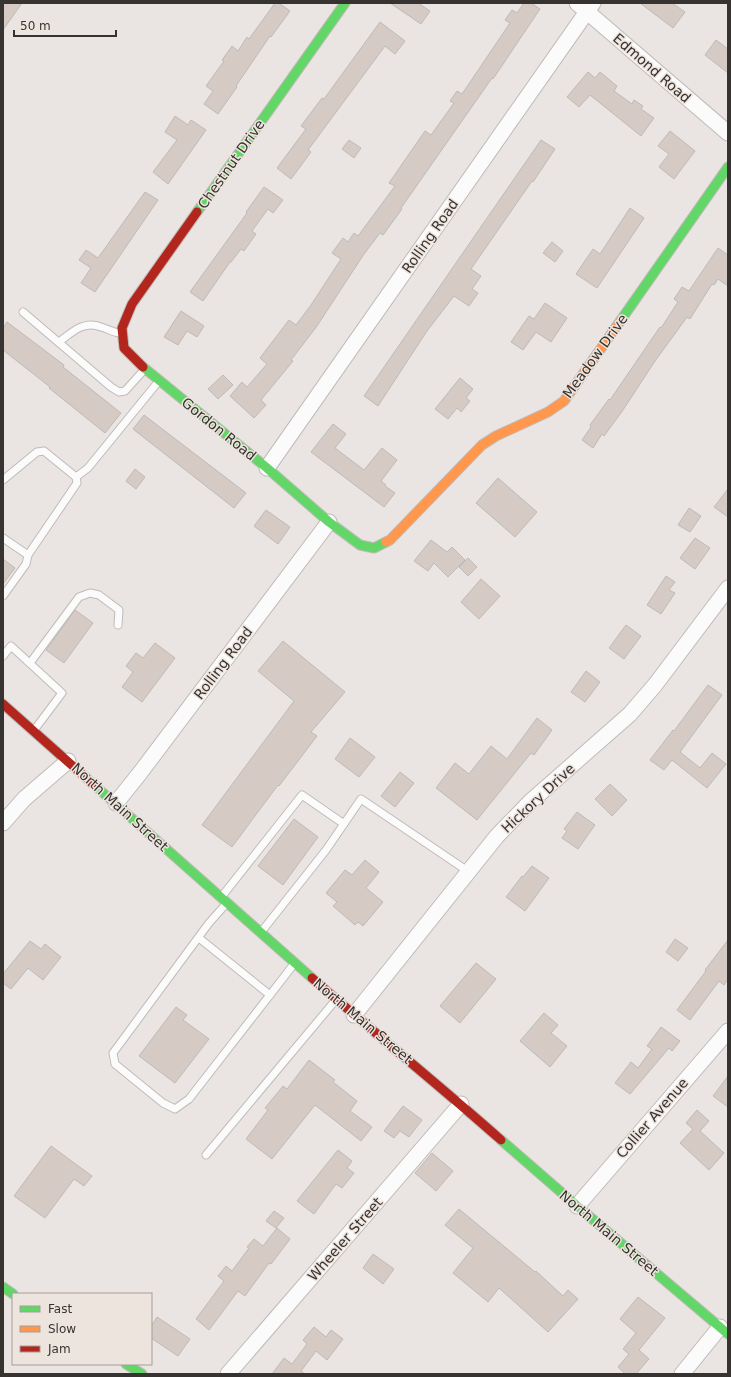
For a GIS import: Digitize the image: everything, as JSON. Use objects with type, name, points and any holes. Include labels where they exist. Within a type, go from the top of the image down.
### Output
[{"type":"main road","name":"Chestnut Drive","points":[[122,331],[132,304],[345,3]]},
{"type":"main road","name":"Meadow Drive","points":[[329,522],[360,545],[374,548],[390,540],[482,445],[496,436],[548,412],[564,402],[728,167]]},
{"type":"main road","name":"Gordon Road","points":[[122,331],[124,348],[135,360],[267,468],[329,522]]},
{"type":"main road","name":"North Main Street","points":[[3,704],[354,1015],[461,1104],[577,1206],[724,1330]]},
{"type":"main road","points":[[3,1287],[12,1293]]},
{"type":"main road","points":[[128,1365],[142,1374]]},
{"type":"street","name":"Edmond Road","points":[[585,6],[728,133]]},
{"type":"street","name":"Rolling Road","points":[[267,468],[585,6]]},
{"type":"street","name":"Rolling Road","points":[[116,803],[329,522]]},
{"type":"street","name":"Hickory Drive","points":[[354,1015],[497,836],[530,802],[630,714],[655,685],[728,588]]},
{"type":"street","points":[[3,823],[24,799],[68,761]]},
{"type":"street","name":"Collier Avenue","points":[[577,1206],[728,1031]]},
{"type":"street","name":"Wheeler Street","points":[[228,1374],[461,1104]]},
{"type":"street","points":[[682,1374],[724,1330]]},
{"type":"lane","points":[[23,312],[111,387],[120,392],[125,391],[146,369]]},
{"type":"lane","points":[[59,342],[84,325],[90,324],[100,326],[113,332],[122,331]]},
{"type":"lane","points":[[76,477],[88,468],[159,380]]},
{"type":"lane","points":[[3,480],[37,452],[44,451],[76,477]]},
{"type":"lane","points":[[3,596],[26,564],[28,555],[76,483],[76,477]]},
{"type":"lane","points":[[3,538],[28,555]]},
{"type":"lane","points":[[30,663],[79,597],[90,593],[99,595],[119,610],[118,625]]},
{"type":"lane","points":[[3,656],[11,646],[62,693],[34,730]]},
{"type":"lane","points":[[295,962],[189,1099],[175,1109],[163,1103],[115,1064],[113,1053],[199,938],[224,900],[302,795],[344,824]]},
{"type":"lane","points":[[261,932],[326,850],[361,799],[469,872]]},
{"type":"lane","points":[[199,938],[270,995]]},
{"type":"lane","points":[[206,1155],[336,999]]},
{"type":"building","points":[[3,3],[22,3],[3,30]]},
{"type":"building","points":[[275,3],[279,3],[290,11],[271,37],[270,36],[218,114],[204,104],[213,91],[206,86],[224,61],[222,60],[232,46],[238,51],[247,37],[249,39]]},
{"type":"building","points":[[390,3],[418,3],[430,11],[421,24]]},
{"type":"building","points":[[524,3],[531,3],[540,9],[493,79],[492,78],[401,208],[402,209],[383,235],[380,233],[364,254],[317,326],[291,360],[293,361],[261,400],[266,405],[254,418],[230,396],[242,382],[247,387],[267,364],[260,358],[289,320],[296,325],[341,259],[332,253],[343,238],[348,242],[354,233],[358,236],[395,186],[389,183],[425,131],[431,135],[454,103],[450,101],[457,91],[462,94],[510,23],[505,20],[512,10],[517,13]]},
{"type":"building","points":[[640,3],[672,3],[685,12],[673,28]]},
{"type":"building","points":[[380,22],[405,41],[395,54],[385,46],[308,150],[311,152],[291,179],[277,168],[306,129],[301,126],[322,98],[324,99]]},
{"type":"building","points":[[716,40],[728,49],[728,73],[705,55]]},
{"type":"building","points":[[588,72],[595,78],[600,72],[617,86],[614,91],[632,104],[634,100],[643,106],[641,109],[654,118],[641,136],[590,95],[579,107],[567,97]]},
{"type":"building","points":[[175,116],[188,125],[191,120],[206,130],[168,184],[153,172],[177,140],[165,132]]},
{"type":"building","points":[[670,131],[695,151],[674,179],[659,167],[669,154],[658,146]]},
{"type":"building","points":[[349,140],[361,148],[354,158],[342,149]]},
{"type":"building","points":[[541,140],[555,149],[471,269],[481,276],[472,289],[478,293],[469,306],[454,296],[427,331],[378,406],[364,396]]},
{"type":"building","points":[[264,187],[283,200],[273,213],[268,209],[252,231],[256,234],[244,251],[241,249],[230,262],[203,301],[190,292]]},
{"type":"building","points":[[145,192],[158,200],[95,292],[81,283],[91,268],[79,260],[86,250],[98,258]]},
{"type":"building","points":[[630,208],[644,218],[597,288],[576,274],[593,249],[600,254]]},
{"type":"building","points":[[552,242],[563,251],[555,262],[543,253]]},
{"type":"building","points":[[718,248],[728,255],[728,286],[718,279],[714,285],[712,284],[690,319],[687,317],[655,361],[623,410],[604,436],[602,434],[593,448],[582,440],[591,427],[590,425],[609,399],[610,400],[660,327],[661,328],[678,302],[674,299],[682,287],[689,291]]},
{"type":"building","points":[[545,303],[567,318],[551,342],[536,332],[523,350],[511,342],[529,316],[534,319]]},
{"type":"building","points":[[181,311],[204,326],[197,337],[187,331],[178,345],[164,337]]},
{"type":"building","points":[[7,322],[64,365],[63,367],[121,413],[105,433],[3,350],[3,328]]},
{"type":"building","points":[[223,375],[233,385],[218,399],[208,389]]},
{"type":"building","points":[[460,378],[473,389],[466,398],[470,401],[461,412],[457,408],[448,419],[435,409]]},
{"type":"building","points":[[144,415],[246,493],[234,508],[133,429]]},
{"type":"building","points":[[333,424],[346,434],[335,448],[364,470],[382,448],[397,460],[381,481],[395,493],[384,507],[311,452]]},
{"type":"building","points":[[135,469],[145,477],[136,489],[126,481]]},
{"type":"building","points":[[498,478],[537,512],[515,537],[476,503]]},
{"type":"building","points":[[728,489],[728,517],[714,507]]},
{"type":"building","points":[[689,508],[701,516],[690,532],[678,525]]},
{"type":"building","points":[[266,510],[290,527],[278,544],[254,526]]},
{"type":"building","points":[[695,538],[710,548],[695,569],[680,558]]},
{"type":"building","points":[[431,540],[447,552],[452,547],[465,560],[448,577],[434,563],[428,571],[414,561]]},
{"type":"building","points":[[468,558],[477,567],[468,576],[459,567]]},
{"type":"building","points":[[3,559],[15,568],[3,584]]},
{"type":"building","points":[[666,576],[675,582],[669,590],[675,593],[661,614],[647,605]]},
{"type":"building","points":[[481,579],[500,596],[479,619],[461,602]]},
{"type":"building","points":[[75,610],[93,623],[64,663],[46,650]]},
{"type":"building","points":[[626,625],[641,636],[624,659],[609,648]]},
{"type":"building","points":[[283,641],[345,692],[311,732],[317,736],[232,847],[202,825],[294,701],[258,671]]},
{"type":"building","points":[[155,643],[175,658],[142,702],[122,687],[133,672],[126,666],[136,653],[143,658]]},
{"type":"building","points":[[586,671],[600,682],[585,702],[571,692]]},
{"type":"building","points":[[708,685],[722,695],[680,752],[700,768],[712,753],[726,764],[707,788],[672,760],[664,770],[650,760],[673,730],[674,731]]},
{"type":"building","points":[[537,718],[552,730],[534,755],[531,753],[477,820],[436,788],[455,763],[469,774],[491,746],[507,759]]},
{"type":"building","points":[[350,738],[375,757],[359,777],[335,759]]},
{"type":"building","points":[[400,772],[414,783],[395,807],[381,796]]},
{"type":"building","points":[[610,784],[627,800],[612,816],[595,799]]},
{"type":"building","points":[[577,812],[595,825],[578,849],[562,838],[567,831],[564,829]]},
{"type":"building","points":[[294,819],[318,837],[283,885],[258,866]]},
{"type":"building","points":[[365,860],[379,872],[366,888],[383,902],[363,926],[358,922],[355,925],[333,906],[337,902],[326,893],[345,870],[352,875]]},
{"type":"building","points":[[532,866],[549,878],[525,911],[506,897],[522,876],[523,877]]},
{"type":"building","points":[[675,939],[688,948],[678,961],[666,952]]},
{"type":"building","points":[[728,940],[728,979],[724,985],[719,981],[690,1020],[677,1010]]},
{"type":"building","points":[[30,941],[41,949],[45,944],[61,957],[43,980],[28,968],[11,989],[3,983],[3,974]]},
{"type":"building","points":[[476,963],[496,979],[460,1023],[440,1006]]},
{"type":"building","points":[[176,1007],[187,1015],[183,1020],[209,1039],[175,1083],[139,1056]]},
{"type":"building","points":[[544,1013],[558,1025],[551,1033],[567,1046],[550,1067],[520,1041]]},
{"type":"building","points":[[661,1027],[680,1041],[672,1051],[669,1048],[630,1094],[615,1083],[631,1062],[638,1068],[652,1049],[647,1046]]},
{"type":"building","points":[[309,1060],[335,1080],[333,1082],[357,1101],[350,1111],[372,1127],[361,1141],[315,1105],[272,1159],[246,1139],[268,1110],[265,1108],[283,1086],[287,1089]]},
{"type":"building","points":[[728,1076],[728,1107],[713,1096]]},
{"type":"building","points":[[403,1106],[422,1120],[409,1137],[400,1131],[394,1138],[384,1131]]},
{"type":"building","points":[[697,1110],[709,1121],[700,1131],[724,1153],[709,1170],[680,1143],[693,1129],[686,1123]]},
{"type":"building","points":[[51,1146],[92,1176],[84,1186],[74,1179],[45,1218],[14,1196]]},
{"type":"building","points":[[338,1150],[352,1161],[347,1168],[354,1173],[342,1188],[336,1184],[314,1214],[297,1201]]},
{"type":"building","points":[[432,1153],[453,1171],[436,1191],[415,1173]]},
{"type":"building","points":[[459,1209],[535,1272],[536,1271],[563,1296],[568,1290],[578,1299],[548,1332],[499,1288],[488,1302],[453,1273],[473,1248],[445,1225]]},
{"type":"building","points":[[274,1211],[284,1218],[276,1228],[266,1221]]},
{"type":"building","points":[[277,1228],[290,1239],[271,1264],[269,1263],[245,1296],[238,1291],[209,1330],[196,1319],[224,1281],[218,1276],[226,1266],[232,1271],[249,1248],[247,1247],[254,1239],[263,1246]]},
{"type":"building","points":[[373,1254],[394,1269],[383,1284],[363,1268]]},
{"type":"building","points":[[638,1297],[665,1318],[639,1350],[649,1359],[636,1374],[625,1374],[618,1367],[629,1354],[623,1349],[636,1333],[620,1319]]},
{"type":"building","points":[[157,1317],[190,1339],[178,1356],[152,1339],[152,1325]]},
{"type":"building","points":[[314,1327],[326,1337],[331,1330],[343,1339],[327,1360],[316,1351],[301,1371],[305,1374],[272,1374],[284,1358],[292,1364],[307,1344],[303,1340]]},
{"type":"traffic: fast","points":[[197,212],[345,3]]},
{"type":"traffic: fast","points":[[621,320],[728,167]]},
{"type":"traffic: fast","points":[[143,367],[267,468],[329,522],[360,545],[374,548],[386,542]]},
{"type":"traffic: fast","points":[[93,784],[312,978]]},
{"type":"traffic: fast","points":[[501,1140],[728,1334]]},
{"type":"traffic: fast","points":[[3,1287],[12,1293]]},
{"type":"traffic: fast","points":[[128,1365],[142,1374]]},
{"type":"traffic: slow","points":[[386,542],[390,540],[482,445],[496,436],[548,412],[564,401],[621,320]]},
{"type":"traffic: jam","points":[[143,367],[124,348],[122,328],[132,304],[197,212]]},
{"type":"traffic: jam","points":[[3,704],[93,784]]},
{"type":"traffic: jam","points":[[312,978],[501,1140]]}]
